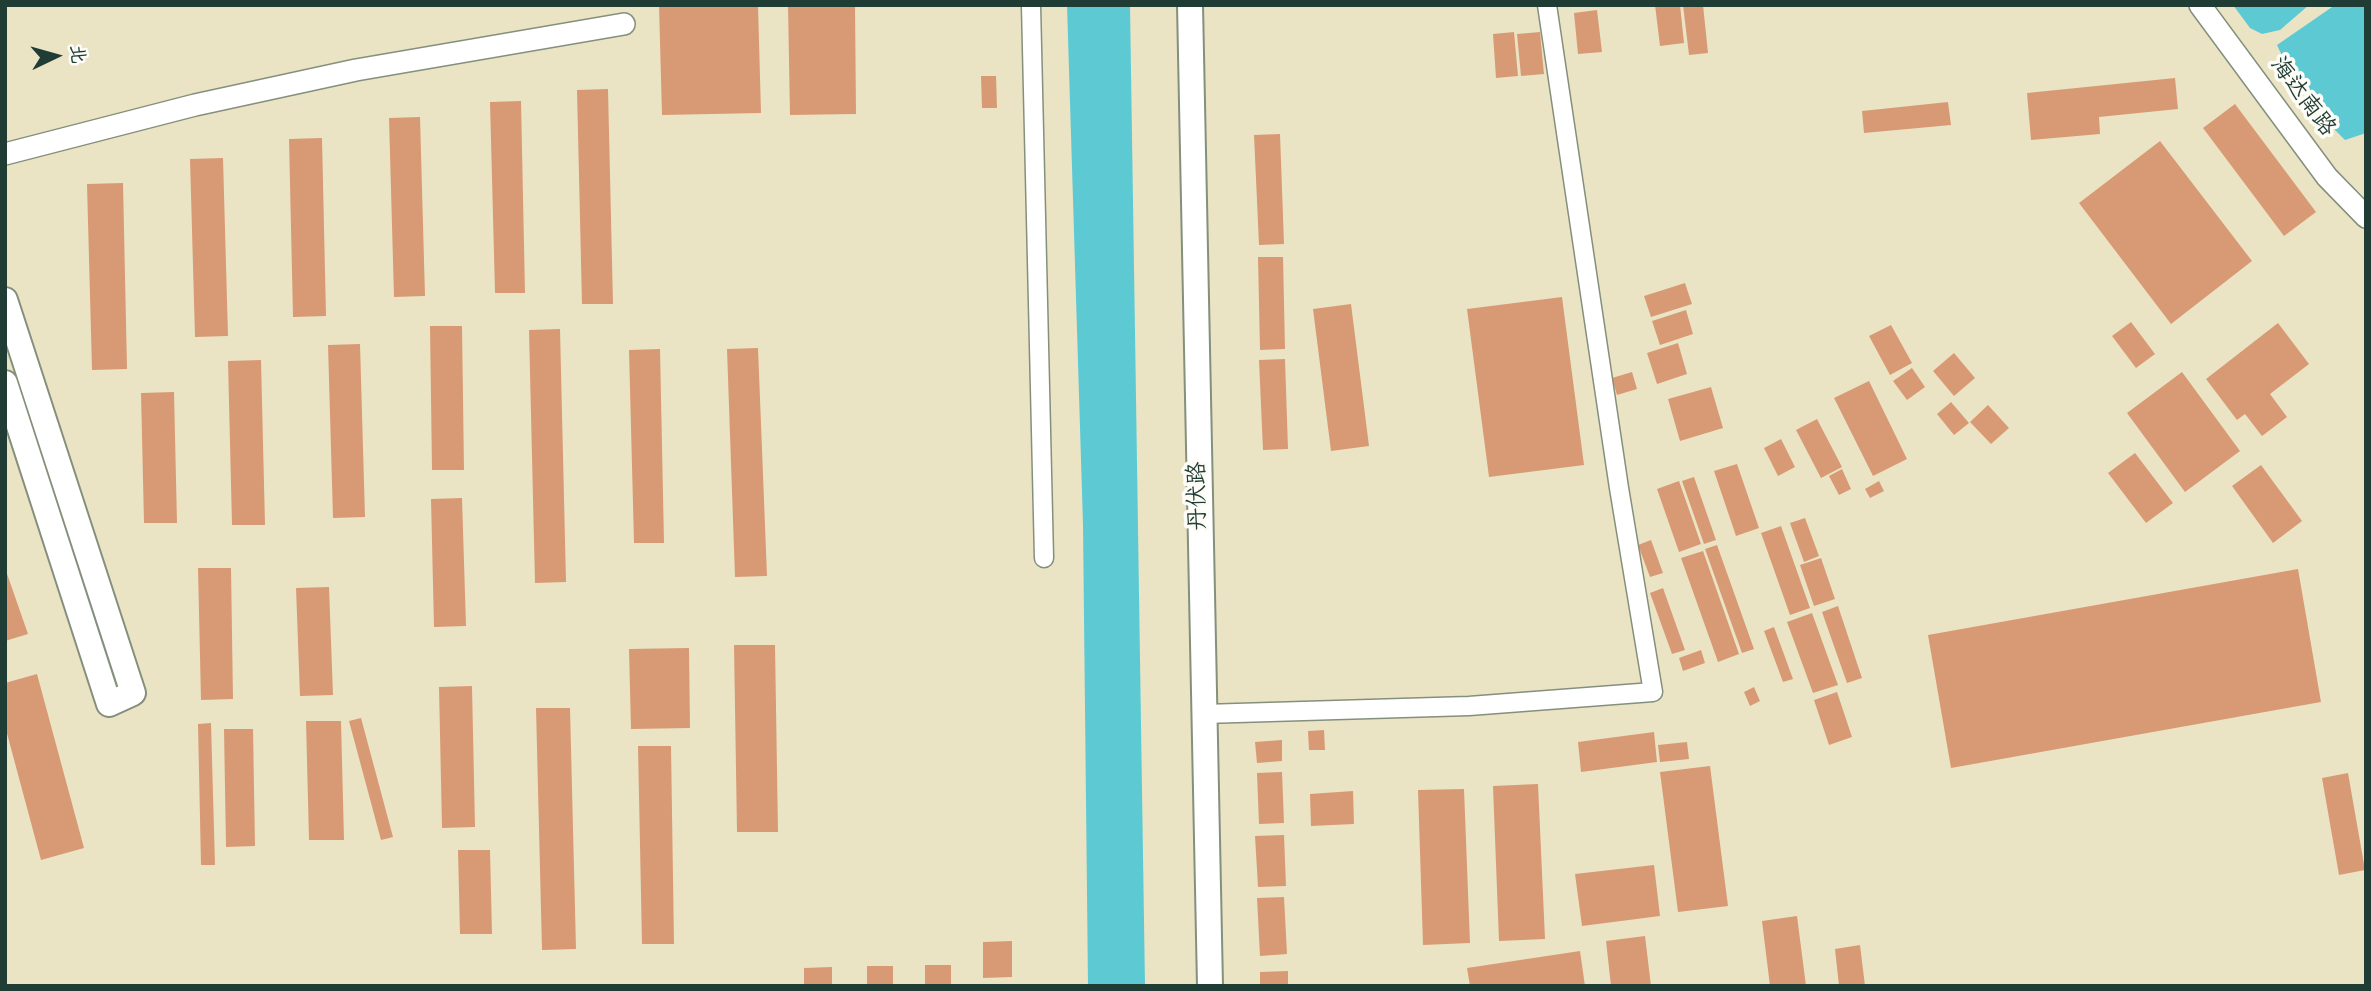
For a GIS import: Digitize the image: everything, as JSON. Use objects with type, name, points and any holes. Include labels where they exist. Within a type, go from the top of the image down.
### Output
[{"type":"main road","name":"丹伏路","points":[[1189,5],[1210,986]]},
{"type":"main road","points":[[5,300],[133,693],[109,704],[5,383]]},
{"type":"street","points":[[1031,5],[1044,558]]},
{"type":"street","points":[[1204,714],[1469,706],[1653,692],[1619,488],[1547,5]]},
{"type":"street","name":"海达南路","points":[[2200,5],[2327,177],[2366,217]]},
{"type":"street","points":[[5,155],[195,105],[343,73],[624,24]]},
{"type":"water","points":[[1067,5],[1130,5],[1145,986],[1088,986],[1083,525]]},
{"type":"water","points":[[2233,5],[2309,5],[2280,30],[2262,34],[2250,28]]},
{"type":"water","points":[[2335,5],[2366,5],[2366,133],[2345,140],[2324,119],[2292,77],[2277,45]]},
{"type":"building","points":[[659,5],[758,5],[761,113],[662,115]]},
{"type":"building","points":[[788,5],[855,5],[856,114],[790,115]]},
{"type":"building","points":[[1655,5],[1680,5],[1684,43],[1660,46]]},
{"type":"building","points":[[1683,5],[1703,5],[1708,53],[1689,55]]},
{"type":"building","points":[[1597,10],[1602,52],[1578,54],[1574,13]]},
{"type":"building","points":[[1514,32],[1518,76],[1496,78],[1493,34]]},
{"type":"building","points":[[1540,32],[1544,74],[1521,76],[1517,34]]},
{"type":"building","points":[[981,76],[996,76],[997,108],[982,108]]},
{"type":"building","points":[[2175,78],[2178,109],[2099,117],[2100,134],[2031,140],[2027,93]]},
{"type":"building","points":[[608,89],[613,304],[582,304],[577,90]]},
{"type":"building","points":[[521,101],[525,293],[495,293],[490,102]]},
{"type":"building","points":[[1948,102],[1951,125],[1864,133],[1862,111]]},
{"type":"building","points":[[2235,104],[2316,212],[2284,236],[2203,128]]},
{"type":"building","points":[[420,117],[425,296],[394,297],[389,118]]},
{"type":"building","points":[[1280,134],[1284,244],[1259,245],[1254,135]]},
{"type":"building","points":[[322,138],[326,316],[293,317],[289,139]]},
{"type":"building","points":[[2160,141],[2252,261],[2171,324],[2079,203]]},
{"type":"building","points":[[223,158],[228,336],[195,337],[190,159]]},
{"type":"building","points":[[123,183],[127,369],[92,370],[87,184]]},
{"type":"building","points":[[1258,257],[1283,257],[1285,349],[1260,350]]},
{"type":"building","points":[[1685,283],[1692,304],[1651,317],[1644,296]]},
{"type":"building","points":[[1562,297],[1584,465],[1489,477],[1467,309]]},
{"type":"building","points":[[1351,304],[1369,446],[1331,451],[1313,309]]},
{"type":"building","points":[[1686,310],[1693,334],[1660,345],[1652,321]]},
{"type":"building","points":[[2131,322],[2155,354],[2136,368],[2112,336]]},
{"type":"building","points":[[2278,323],[2309,364],[2270,394],[2287,417],[2262,436],[2245,414],[2237,420],[2206,379]]},
{"type":"building","points":[[1891,325],[1912,363],[1890,375],[1869,336]]},
{"type":"building","points":[[430,326],[462,326],[464,470],[432,470]]},
{"type":"building","points":[[560,329],[566,582],[535,583],[529,330]]},
{"type":"building","points":[[1678,343],[1687,374],[1657,384],[1647,353]]},
{"type":"building","points":[[360,344],[365,517],[333,518],[328,345]]},
{"type":"building","points":[[758,348],[767,576],[735,577],[727,349]]},
{"type":"building","points":[[660,349],[664,543],[634,543],[629,350]]},
{"type":"building","points":[[1954,353],[1975,378],[1954,396],[1933,371]]},
{"type":"building","points":[[1285,359],[1288,449],[1263,450],[1259,360]]},
{"type":"building","points":[[261,360],[265,525],[232,525],[228,361]]},
{"type":"building","points":[[1912,368],[1925,387],[1907,400],[1893,381]]},
{"type":"building","points":[[1632,372],[1637,389],[1617,395],[1612,378]]},
{"type":"building","points":[[2182,372],[2240,451],[2185,492],[2127,413]]},
{"type":"building","points":[[1869,381],[1907,459],[1873,476],[1834,398]]},
{"type":"building","points":[[1711,387],[1723,428],[1680,441],[1668,399]]},
{"type":"building","points":[[174,392],[177,523],[144,523],[141,393]]},
{"type":"building","points":[[1951,402],[1969,423],[1954,435],[1937,414]]},
{"type":"building","points":[[1988,405],[2009,428],[1991,444],[1970,422]]},
{"type":"building","points":[[1817,419],[1842,467],[1821,478],[1796,430]]},
{"type":"building","points":[[1781,439],[1795,467],[1778,476],[1764,448]]},
{"type":"building","points":[[2135,453],[2173,503],[2146,523],[2108,473]]},
{"type":"building","points":[[1737,464],[1759,528],[1736,536],[1714,471]]},
{"type":"building","points":[[2261,465],[2302,521],[2273,543],[2232,486]]},
{"type":"building","points":[[1842,469],[1851,489],[1839,495],[1829,476]]},
{"type":"building","points":[[1694,477],[1716,540],[1704,544],[1682,481]]},
{"type":"building","points":[[1679,481],[1701,544],[1679,552],[1657,489]]},
{"type":"building","points":[[1879,481],[1884,491],[1870,498],[1865,489]]},
{"type":"building","points":[[462,498],[466,626],[434,627],[431,499]]},
{"type":"building","points":[[1805,518],[1819,556],[1804,562],[1790,523]]},
{"type":"building","points":[[1781,526],[1810,608],[1790,615],[1761,533]]},
{"type":"building","points":[[1651,540],[1663,573],[1650,577],[1638,545]]},
{"type":"building","points":[[1717,545],[1754,649],[1742,653],[1705,549]]},
{"type":"building","points":[[1703,551],[1739,654],[1718,662],[1681,558]]},
{"type":"building","points":[[1821,558],[1835,599],[1814,606],[1800,565]]},
{"type":"building","points":[[5,568],[28,634],[5,641]]},
{"type":"building","points":[[198,568],[231,568],[233,699],[201,700]]},
{"type":"building","points":[[2298,569],[2321,702],[1951,768],[1928,635]]},
{"type":"building","points":[[329,587],[333,695],[300,696],[296,588]]},
{"type":"building","points":[[1663,588],[1685,650],[1672,654],[1650,593]]},
{"type":"building","points":[[1838,606],[1862,678],[1847,683],[1822,612]]},
{"type":"building","points":[[1812,613],[1838,685],[1813,693],[1787,622]]},
{"type":"building","points":[[1774,627],[1793,679],[1783,682],[1764,631]]},
{"type":"building","points":[[734,645],[775,645],[778,832],[737,832]]},
{"type":"building","points":[[689,648],[690,728],[631,729],[629,649]]},
{"type":"building","points":[[1701,650],[1705,663],[1683,671],[1679,658]]},
{"type":"building","points":[[37,674],[84,848],[41,860],[5,726],[5,683]]},
{"type":"building","points":[[472,686],[475,827],[442,828],[439,687]]},
{"type":"building","points":[[1754,687],[1760,701],[1750,706],[1744,692]]},
{"type":"building","points":[[1837,692],[1852,737],[1829,745],[1814,700]]},
{"type":"building","points":[[536,708],[570,708],[576,949],[542,950]]},
{"type":"building","points":[[361,718],[393,837],[381,840],[349,721]]},
{"type":"building","points":[[306,721],[341,721],[344,840],[309,840]]},
{"type":"building","points":[[211,723],[215,865],[201,865],[198,724]]},
{"type":"building","points":[[224,729],[253,729],[255,846],[226,847]]},
{"type":"building","points":[[1324,730],[1325,750],[1309,750],[1308,731]]},
{"type":"building","points":[[1654,732],[1657,762],[1581,772],[1578,742]]},
{"type":"building","points":[[1282,740],[1282,761],[1257,763],[1255,742]]},
{"type":"building","points":[[1687,742],[1689,759],[1660,762],[1658,745]]},
{"type":"building","points":[[638,746],[671,746],[674,944],[642,944]]},
{"type":"building","points":[[1710,766],[1728,906],[1678,912],[1660,772]]},
{"type":"building","points":[[1282,772],[1284,823],[1259,824],[1257,773]]},
{"type":"building","points":[[2348,773],[2365,870],[2339,875],[2322,778]]},
{"type":"building","points":[[1538,784],[1545,939],[1499,941],[1493,786]]},
{"type":"building","points":[[1464,789],[1470,943],[1423,945],[1418,790]]},
{"type":"building","points":[[1353,791],[1354,824],[1311,826],[1310,794]]},
{"type":"building","points":[[1284,835],[1286,886],[1258,887],[1255,836]]},
{"type":"building","points":[[458,850],[490,850],[492,934],[460,934]]},
{"type":"building","points":[[1654,865],[1660,916],[1582,926],[1575,874]]},
{"type":"building","points":[[1284,897],[1287,954],[1260,956],[1257,898]]},
{"type":"building","points":[[1797,916],[1806,986],[1770,986],[1762,921]]},
{"type":"building","points":[[1645,936],[1651,986],[1611,986],[1606,941]]},
{"type":"building","points":[[1012,941],[1012,977],[983,978],[983,942]]},
{"type":"building","points":[[1860,945],[1865,986],[1839,986],[1835,949]]},
{"type":"building","points":[[1580,951],[1585,986],[1470,986],[1467,968]]},
{"type":"building","points":[[925,965],[951,965],[951,986],[925,986]]},
{"type":"building","points":[[867,966],[893,966],[893,986],[867,986]]},
{"type":"building","points":[[832,967],[832,986],[804,986],[804,968]]},
{"type":"building","points":[[1288,971],[1288,986],[1260,986],[1260,972]]}]
